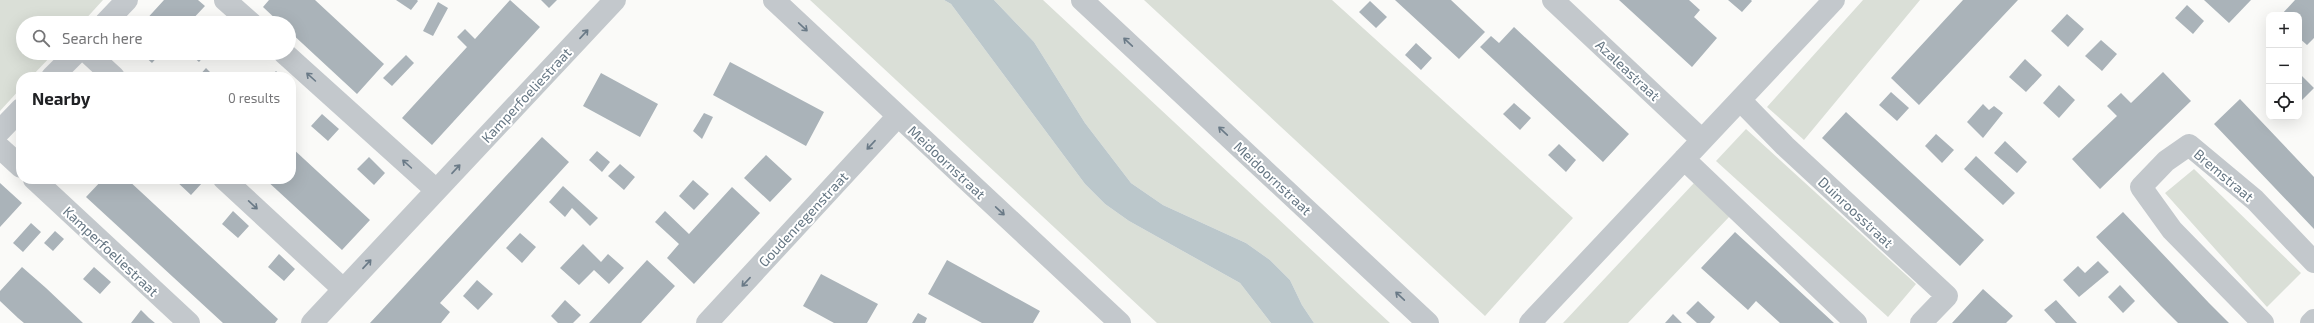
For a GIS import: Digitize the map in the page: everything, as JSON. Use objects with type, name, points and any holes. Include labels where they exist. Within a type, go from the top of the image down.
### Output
[{"type":"street","points":[[111,16],[127,0]]},
{"type":"street","points":[[225,0],[243,16]]},
{"type":"street","name":"Kamperfoeliestraat","points":[[312,323],[615,0]]},
{"type":"street","name":"Meidoornstraat","points":[[774,0],[898,116],[1110,320]]},
{"type":"street","name":"Meidoornstraat","points":[[1082,0],[1428,323]]},
{"type":"street","name":"Azaleastraat","points":[[1553,0],[1702,140]]},
{"type":"street","points":[[1530,323],[1834,0]]},
{"type":"street","points":[[57,72],[69,60]]},
{"type":"street","points":[[96,60],[109,72]]},
{"type":"street","points":[[292,60],[436,190]]},
{"type":"street","name":"Duinroosstraat","points":[[1740,100],[1785,146],[1947,296],[1921,323]]},
{"type":"street","points":[[0,131],[16,114]]},
{"type":"street","name":"Goudenregenstraat","points":[[707,323],[898,116]]},
{"type":"street","name":"Bremstraat","points":[[2263,323],[2172,230],[2141,187],[2166,161],[2189,145],[2254,200],[2314,262]]},
{"type":"street","points":[[0,148],[16,162]]},
{"type":"street","points":[[1684,159],[1856,323]]},
{"type":"street","name":"Kamperfoeliestraat","points":[[39,184],[188,323]]},
{"type":"street","points":[[229,184],[344,289]]},
{"type":"street","points":[[2311,323],[2314,320]]},
{"type":"shaded area","points":[[0,0],[103,0],[88,16],[16,16],[16,60],[47,60],[36,72],[16,72],[16,93],[0,111]]},
{"type":"shaded area","points":[[810,0],[944,0],[951,4],[1085,184],[1105,204],[1129,221],[1240,283],[1271,323],[1157,323]]},
{"type":"shaded area","points":[[944,0],[994,0],[1034,42],[1085,123],[1131,183],[1163,205],[1246,243],[1270,260],[1290,280],[1302,305],[1314,323],[1271,323],[1240,283],[1129,221],[1105,204],[1085,184],[951,4]]},
{"type":"shaded area","points":[[994,0],[1043,0],[1390,323],[1314,323],[1302,305],[1290,280],[1270,260],[1246,243],[1163,205],[1131,183],[1085,123],[1034,42]]},
{"type":"shaded area","points":[[1144,0],[1332,0],[1573,218],[1485,316]]},
{"type":"shaded area","points":[[1863,0],[1920,0],[1804,140],[1767,107]]},
{"type":"shaded area","points":[[1746,129],[1916,284],[1888,317],[1716,161]]},
{"type":"shaded area","points":[[2194,169],[2301,273],[2267,307],[2165,193]]},
{"type":"shaded area","points":[[1694,183],[1730,216],[1628,323],[1563,323]]},
{"type":"building","points":[[164,0],[198,0],[205,6],[196,16],[149,16]]},
{"type":"building","points":[[269,0],[315,0],[384,64],[357,94],[296,37],[296,16],[273,16],[263,7]]},
{"type":"building","points":[[396,0],[417,0],[418,1],[411,10]]},
{"type":"building","points":[[510,0],[540,27],[432,145],[402,118],[467,47],[457,37],[465,29],[475,39]]},
{"type":"building","points":[[541,0],[557,0],[549,8]]},
{"type":"building","points":[[1395,0],[1451,0],[1485,32],[1459,59]]},
{"type":"building","points":[[1619,0],[1689,0],[1700,10],[1694,17],[1717,38],[1692,67]]},
{"type":"building","points":[[1728,0],[1751,0],[1752,1],[1742,12]]},
{"type":"building","points":[[1963,0],[2018,0],[1919,105],[1891,78]]},
{"type":"building","points":[[2204,0],[2251,0],[2229,23]]},
{"type":"building","points":[[2295,0],[2314,0],[2314,38],[2307,45],[2302,41],[2302,12],[2284,12]]},
{"type":"building","points":[[1370,1],[1387,17],[1376,28],[1359,12]]},
{"type":"building","points":[[438,2],[448,8],[433,36],[423,31]]},
{"type":"building","points":[[2187,5],[2204,21],[2193,34],[2175,18]]},
{"type":"building","points":[[2067,14],[2084,29],[2068,47],[2051,31]]},
{"type":"building","points":[[1514,27],[1629,134],[1603,162],[1480,47],[1491,36],[1499,43]]},
{"type":"building","points":[[2101,40],[2117,54],[2102,71],[2085,56]]},
{"type":"building","points":[[1416,43],[1432,58],[1421,70],[1405,55]]},
{"type":"building","points":[[406,55],[414,63],[392,86],[383,78]]},
{"type":"building","points":[[2025,59],[2042,75],[2026,92],[2009,77]]},
{"type":"building","points":[[730,62],[824,112],[806,146],[713,95]]},
{"type":"building","points":[[206,68],[210,72],[202,72]]},
{"type":"building","points":[[2163,72],[2191,101],[2100,189],[2072,159],[2117,116],[2107,106],[2121,93],[2131,103]]},
{"type":"building","points":[[601,73],[658,104],[640,137],[583,106]]},
{"type":"building","points":[[2302,76],[2314,88],[2302,100]]},
{"type":"building","points":[[2059,85],[2075,100],[2059,118],[2043,103]]},
{"type":"building","points":[[1891,92],[1909,108],[1897,121],[1879,105]]},
{"type":"building","points":[[2240,99],[2314,177],[2314,229],[2214,124]]},
{"type":"building","points":[[1514,103],[1531,118],[1520,130],[1503,114]]},
{"type":"building","points":[[1983,104],[1989,110],[1994,106],[2003,113],[1983,138],[1967,122]]},
{"type":"building","points":[[1846,112],[1984,240],[1960,266],[1822,138]]},
{"type":"building","points":[[704,113],[713,117],[702,139],[693,131]]},
{"type":"building","points":[[322,114],[339,129],[328,141],[311,126]]},
{"type":"building","points":[[1936,134],[1954,150],[1942,163],[1925,146]]},
{"type":"building","points":[[542,137],[569,162],[440,303],[450,312],[441,323],[370,323]]},
{"type":"building","points":[[2005,141],[2027,162],[2017,173],[1994,153]]},
{"type":"building","points":[[1559,144],[1576,160],[1566,172],[1548,155]]},
{"type":"building","points":[[597,151],[610,162],[602,172],[589,160]]},
{"type":"building","points":[[296,152],[370,220],[342,250],[270,184],[296,184]]},
{"type":"building","points":[[766,155],[792,179],[770,202],[744,178]]},
{"type":"building","points":[[1976,156],[2015,193],[2003,205],[1964,169]]},
{"type":"building","points":[[369,157],[385,173],[374,185],[357,169]]},
{"type":"building","points":[[620,164],[635,177],[624,190],[608,176]]},
{"type":"building","points":[[693,180],[709,194],[694,210],[679,196]]},
{"type":"building","points":[[0,183],[22,203],[0,227]]},
{"type":"building","points":[[98,184],[132,184],[278,319],[275,323],[223,323],[86,197]]},
{"type":"building","points":[[179,184],[201,184],[191,195]]},
{"type":"building","points":[[563,186],[598,218],[590,226],[572,208],[565,217],[549,202]]},
{"type":"building","points":[[732,187],[760,213],[694,284],[667,258],[679,244],[655,222],[665,211],[689,234]]},
{"type":"building","points":[[233,211],[249,226],[238,238],[222,224]]},
{"type":"building","points":[[2123,212],[2229,323],[2178,323],[2161,306],[2096,237]]},
{"type":"building","points":[[31,223],[41,232],[23,252],[13,243]]},
{"type":"building","points":[[55,231],[64,239],[53,251],[44,243]]},
{"type":"building","points":[[1735,232],[1834,323],[1780,323],[1756,301],[1748,310],[1701,268]]},
{"type":"building","points":[[520,233],[536,247],[522,263],[506,248]]},
{"type":"building","points":[[583,244],[601,262],[608,254],[624,268],[609,284],[594,270],[579,285],[560,268]]},
{"type":"building","points":[[279,254],[295,269],[284,281],[268,267]]},
{"type":"building","points":[[647,260],[675,286],[653,310],[641,323],[589,323]]},
{"type":"building","points":[[947,260],[1040,311],[1033,323],[982,323],[928,294]]},
{"type":"building","points":[[2098,261],[2109,272],[2079,297],[2063,280],[2078,266],[2085,273]]},
{"type":"building","points":[[22,267],[83,323],[24,323],[18,318],[0,301],[0,291]]},
{"type":"building","points":[[94,267],[111,282],[100,294],[83,279]]},
{"type":"building","points":[[821,274],[878,304],[867,323],[834,323],[803,306]]},
{"type":"building","points":[[477,280],[493,294],[478,310],[463,296]]},
{"type":"building","points":[[2120,285],[2135,301],[2123,313],[2108,297]]},
{"type":"building","points":[[1983,289],[2013,316],[2006,323],[1952,323]]},
{"type":"building","points":[[565,300],[581,315],[573,323],[558,323],[551,316]]},
{"type":"building","points":[[2056,300],[2077,323],[2056,323],[2044,310]]},
{"type":"building","points":[[1698,301],[1715,317],[1710,323],[1697,323],[1686,313]]},
{"type":"building","points":[[141,310],[149,318],[155,323],[131,323]]},
{"type":"building","points":[[918,313],[927,318],[925,323],[912,323]]},
{"type":"building","points":[[1673,314],[1682,323],[1665,323]]}]
